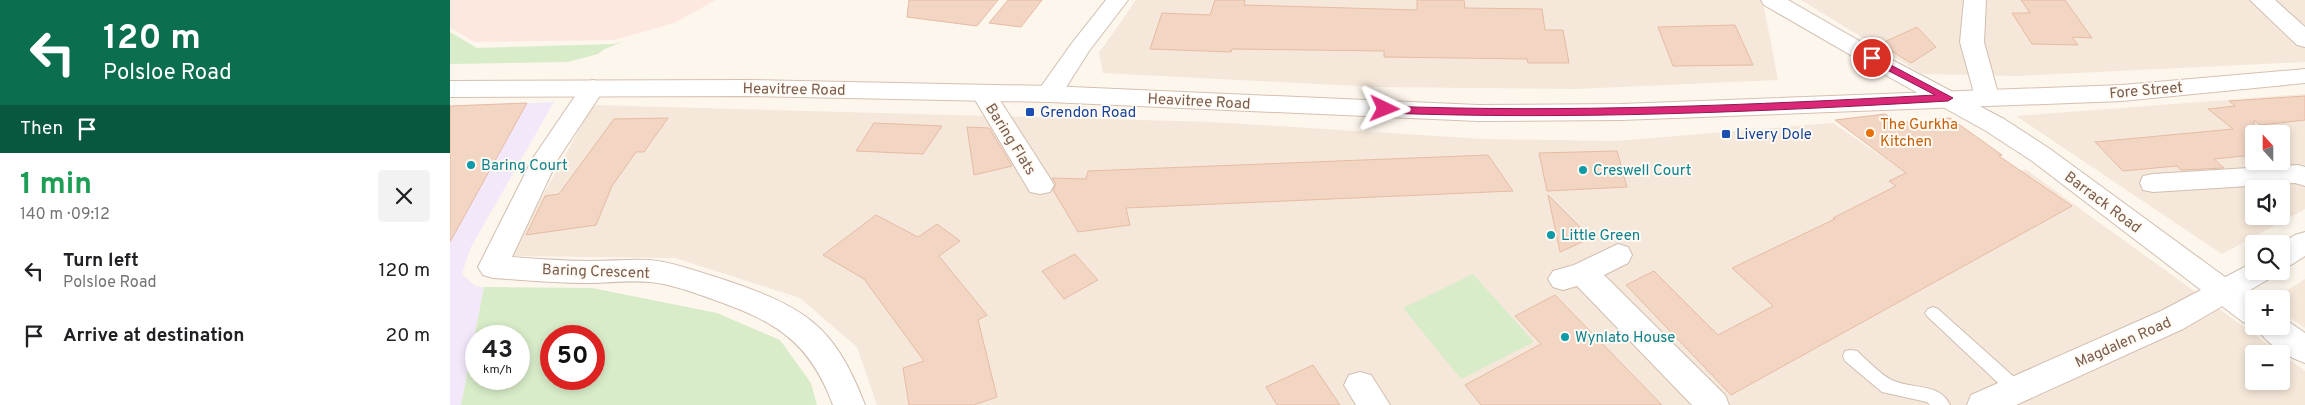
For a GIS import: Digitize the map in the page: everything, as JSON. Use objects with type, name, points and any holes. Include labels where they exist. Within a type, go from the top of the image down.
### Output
[{"type":"street","points":[[1049,94],[1080,48],[1117,0]]},
{"type":"street","name":"Barrack Road","points":[[1772,0],[1888,67],[1948,98],[2041,155],[2245,308]]},
{"type":"street","points":[[1975,0],[1972,42],[1987,97]]},
{"type":"street","points":[[2261,0],[2289,23],[2305,40]]},
{"type":"street","name":"Fore Street","points":[[1948,98],[2122,93],[2305,76]]},
{"type":"street","name":"Heavitree Road","points":[[450,89],[593,88],[1049,94],[1478,113],[1752,109],[1948,98]]},
{"type":"street","name":"Baring Crescent","points":[[593,88],[546,158],[493,267],[589,272],[651,271],[702,284],[748,299],[781,314],[808,334],[824,352],[838,373],[849,405]]},
{"type":"street","name":"Baring Flats","points":[[983,93],[1040,185]]},
{"type":"street","points":[[2152,183],[2298,174],[2305,177]]},
{"type":"street","points":[[2290,251],[2305,242]]},
{"type":"street","points":[[1618,255],[1573,276],[1713,405]]},
{"type":"street","name":"Magdalen Road","points":[[1983,405],[2172,320],[2245,279]]},
{"type":"street","points":[[2284,335],[2305,350]]},
{"type":"lane","points":[[1933,313],[2017,390]]},
{"type":"lane","points":[[1851,356],[1888,387],[1931,396],[1942,405]]},
{"type":"shaded area","points":[[450,0],[716,0],[674,23],[615,40],[475,42],[450,28]]},
{"type":"shaded area","points":[[1136,0],[1760,0],[1763,2],[1778,80],[1576,89],[1375,87],[1103,73],[1099,53]]},
{"type":"shaded area","points":[[1801,0],[2305,0],[2305,62],[2016,76],[1922,74]]},
{"type":"shaded area","points":[[2305,94],[2305,209],[2290,217],[2290,180],[2245,180],[2245,225],[2275,225],[2257,235],[2245,235],[2245,242],[2222,254],[2016,116]]},
{"type":"shaded area","points":[[554,102],[470,249],[462,274],[475,286],[484,287],[477,325],[465,325],[465,384],[461,405],[450,405],[450,106]]},
{"type":"shaded area","points":[[593,105],[1212,122],[1485,139],[1616,141],[1833,123],[1906,173],[1992,186],[2025,169],[2245,328],[2245,335],[2255,335],[2269,345],[2245,345],[2245,390],[2290,390],[2290,360],[2305,371],[2305,405],[877,405],[857,347],[800,298],[675,258],[509,256]]},
{"type":"shaded area","points":[[2305,279],[2305,328],[2290,318],[2290,290],[2287,290]]},
{"type":"green space","points":[[450,32],[477,48],[613,44],[624,41],[598,54],[568,62],[450,64]]},
{"type":"green space","points":[[1473,274],[1534,342],[1461,379],[1403,308]]},
{"type":"green space","points":[[484,287],[592,288],[717,313],[780,340],[811,383],[817,405],[461,405],[465,384],[465,390],[530,390],[530,325],[477,325]]},
{"type":"building","points":[[909,0],[998,0],[977,26],[907,17]]},
{"type":"building","points":[[1008,0],[1042,0],[1021,27],[989,23]]},
{"type":"building","points":[[1215,0],[1245,0],[1244,5],[1417,10],[1417,0],[1464,0],[1465,8],[1542,9],[1545,30],[1563,30],[1569,63],[1528,63],[1527,59],[1384,57],[1384,51],[1232,49],[1231,52],[1150,49],[1162,13],[1210,15]]},
{"type":"building","points":[[2021,0],[2065,0],[2092,38],[2072,37],[2078,45],[2032,44],[2012,13],[2030,13]]},
{"type":"building","points":[[1735,25],[1753,65],[1673,66],[1658,27]]},
{"type":"building","points":[[1917,27],[1936,47],[1911,63],[1880,44]]},
{"type":"building","points":[[2305,96],[2305,120],[2260,125],[2254,120],[2254,125],[2245,125],[2245,156],[2214,159],[2224,168],[2181,170],[2177,166],[2123,171],[2095,142],[2233,129],[2208,109],[2235,106],[2229,101]]},
{"type":"building","points":[[527,103],[450,242],[450,106]]},
{"type":"building","points":[[1885,114],[1898,123],[1950,118],[2002,155],[1999,156],[2072,206],[1731,395],[1626,285],[1654,271],[1718,335],[1773,306],[1732,268],[1835,219],[1833,218],[1896,186],[1889,181],[1906,173],[1835,120]]},
{"type":"building","points":[[668,118],[644,152],[636,152],[612,186],[596,225],[526,235],[545,196],[559,194],[614,119]]},
{"type":"building","points":[[874,123],[942,126],[923,154],[856,151]]},
{"type":"building","points":[[967,127],[989,128],[1012,166],[974,175]]},
{"type":"building","name":"Creswell Court","points":[[1617,151],[1627,187],[1547,191],[1539,153]]},
{"type":"building","points":[[1488,155],[1513,191],[1126,208],[1130,225],[1078,232],[1053,190],[1056,184],[1052,178],[1086,179],[1088,171]]},
{"type":"building","points":[[1548,195],[1591,238],[1560,252]]},
{"type":"building","points":[[876,215],[918,237],[937,224],[960,241],[939,256],[987,315],[978,320],[997,397],[974,405],[909,405],[903,368],[924,361],[864,279],[823,255]]},
{"type":"building","points":[[1075,254],[1098,280],[1064,299],[1042,271]]},
{"type":"building","name":"Wynlato House","points":[[1555,295],[1662,405],[1481,405],[1465,385],[1541,344],[1515,316]]},
{"type":"building","points":[[1313,365],[1340,405],[1277,405],[1266,387]]},
{"type":"place","name":"Grendon Road","points":[[1030,112]]},
{"type":"place","name":"The Gurkha Kitchen","points":[[1870,133]]},
{"type":"place","name":"Livery Dole","points":[[1726,134]]},
{"type":"place","name":"Baring Court","points":[[471,165]]},
{"type":"place","name":"Creswell Court","points":[[1583,170]]},
{"type":"place","name":"Little Green","points":[[1551,235]]},
{"type":"place","name":"Wynlato House","points":[[1565,337]]},
{"type":"route","points":[[1385,109],[1478,113],[1622,112],[1752,109],[1948,98],[1872,58]]}]
